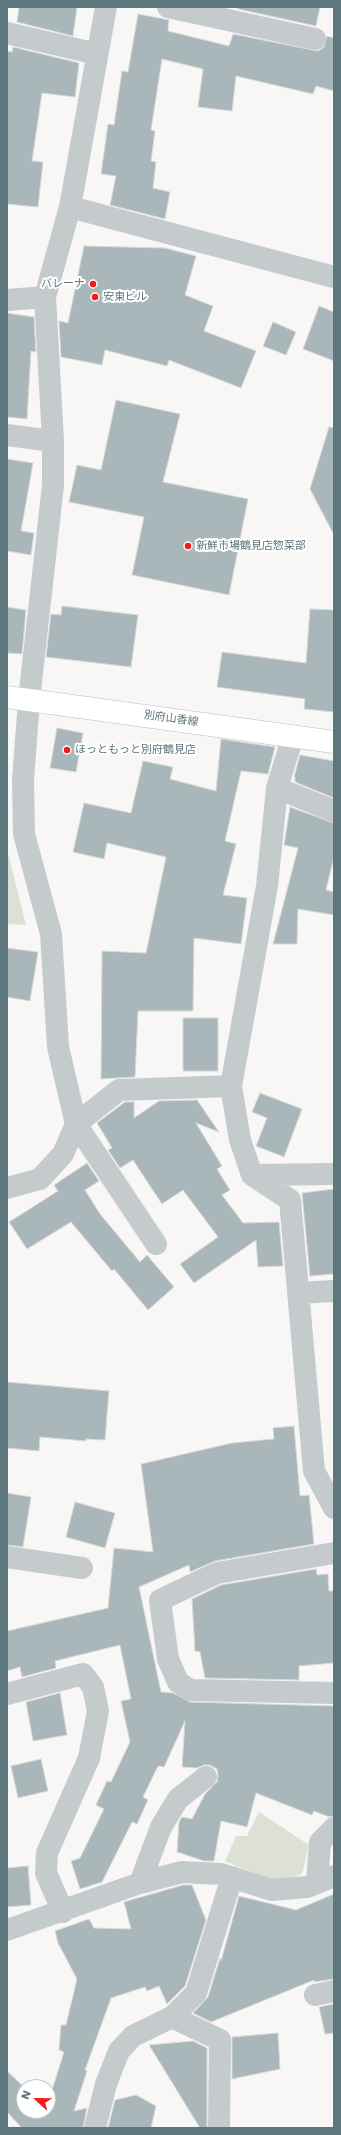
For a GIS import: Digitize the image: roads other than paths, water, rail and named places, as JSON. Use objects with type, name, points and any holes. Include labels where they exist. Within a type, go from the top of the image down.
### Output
[{"type":"main road","name":"別府山香線","points":[[7,697],[334,742]]},
{"type":"street","points":[[106,7],[70,207],[45,297],[53,441],[53,486],[29,700],[23,780],[24,834],[51,934],[58,1046],[76,1124],[156,1244]]},
{"type":"street","points":[[168,7],[315,39]]},
{"type":"street","points":[[7,32],[97,54]]},
{"type":"street","points":[[70,207],[334,277]]},
{"type":"street","points":[[7,300],[45,297]]},
{"type":"street","points":[[7,435],[53,441]]},
{"type":"street","points":[[293,736],[277,788],[267,886],[231,1086],[240,1140],[252,1176],[290,1200],[314,1471],[334,1508]]},
{"type":"street","points":[[277,788],[334,811]]},
{"type":"street","points":[[7,1188],[40,1178],[63,1154],[76,1124],[119,1090],[231,1086]]},
{"type":"street","points":[[252,1176],[334,1174]]},
{"type":"street","points":[[298,1293],[334,1291]]},
{"type":"street","points":[[334,1553],[217,1573],[160,1600],[168,1659],[178,1682],[190,1690],[334,1693]]},
{"type":"street","points":[[7,1557],[82,1568]]},
{"type":"street","points":[[7,1694],[83,1674],[93,1687],[98,1711],[89,1758],[47,1853],[46,1873],[63,1912]]},
{"type":"street","points":[[140,1883],[160,1826],[178,1799],[206,1777]]},
{"type":"street","points":[[7,1930],[63,1912],[140,1883],[182,1872],[221,1874],[272,1890],[307,1888],[326,1880],[320,1842],[334,1828]]},
{"type":"street","points":[[95,2128],[106,2084],[119,2051],[133,2036],[172,2017],[196,1993],[232,1877]]},
{"type":"street","points":[[172,2017],[220,2040],[212,2068],[219,2128]]},
{"type":"place","name":"バレーナ","points":[[93,284]]},
{"type":"place","name":"安東ビル","points":[[95,297]]},
{"type":"place","name":"新鮮市場鶴見店惣菜部","points":[[188,546]]},
{"type":"place","name":"ほっともっと別府鶴見店","points":[[67,750]]}]
